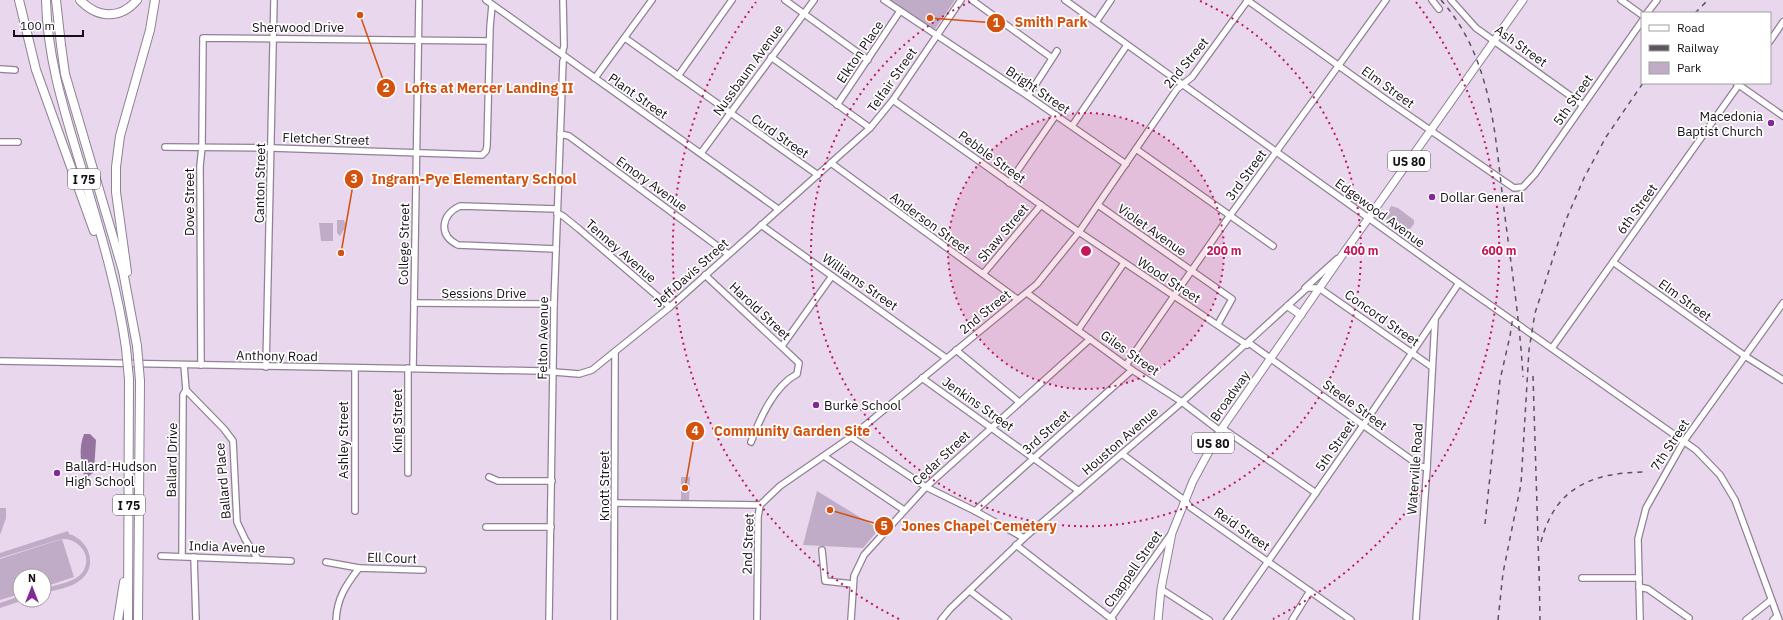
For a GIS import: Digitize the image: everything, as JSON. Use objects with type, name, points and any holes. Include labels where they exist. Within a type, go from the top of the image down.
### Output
[{"type":"highway","points":[[19,0],[30,51],[45,99],[113,278]]},
{"type":"highway","name":"I 75","points":[[44,0],[50,50],[60,96],[113,278],[126,348],[129,379],[128,620]]},
{"type":"highway","name":"I 75","points":[[56,0],[61,45],[69,87],[116,246],[129,297],[137,346],[140,381],[138,620]]},
{"type":"highway","points":[[80,0],[92,10],[108,15],[124,11],[137,0]]},
{"type":"highway","points":[[129,297],[127,269],[116,192],[116,167],[120,136],[152,24],[155,0]]},
{"type":"highway","points":[[118,620],[128,552]]},
{"type":"main road","name":"US 80","points":[[1319,288],[1493,40],[1523,0]]},
{"type":"main road","name":"Broadway","points":[[1158,620],[1161,589],[1172,533],[1184,500],[1198,471],[1221,429],[1319,288]]},
{"type":"main road","points":[[1288,306],[1301,315]]},
{"type":"street","name":"Canton Street","points":[[266,367],[272,148],[274,0]]},
{"type":"street","name":"College Street","points":[[410,368],[414,303],[419,0]]},
{"type":"street","name":"Plant Street","points":[[486,0],[778,209]]},
{"type":"street","name":"Felton Avenue","points":[[549,620],[554,304],[564,46],[563,0]]},
{"type":"street","points":[[595,78],[652,0]]},
{"type":"street","points":[[678,76],[732,0]]},
{"type":"street","points":[[785,0],[868,60]]},
{"type":"street","name":"Nussbaum Avenue","points":[[701,154],[814,0]]},
{"type":"street","name":"Bright Street","points":[[884,0],[938,35],[1126,164]]},
{"type":"street","name":"Telfair Street","points":[[831,163],[870,128],[893,100],[961,0]]},
{"type":"street","points":[[972,0],[1052,58]]},
{"type":"street","name":"Edgewood Avenue","points":[[1065,0],[1459,283],[1684,441],[1717,471],[1735,500],[1777,619]]},
{"type":"street","points":[[1096,22],[1111,0]]},
{"type":"street","name":"Elm Street","points":[[1247,0],[1507,185],[1519,188]]},
{"type":"street","name":"2nd Street","points":[[757,620],[758,517],[760,505],[780,486],[851,437],[1037,284],[1079,232],[1182,84],[1192,77],[1247,0]]},
{"type":"street","name":"3rd Street","points":[[1126,365],[1276,152],[1340,66],[1386,0]]},
{"type":"street","points":[[1432,0],[1439,9]]},
{"type":"street","name":"Ash Street","points":[[1451,0],[1476,28],[1583,105]]},
{"type":"street","points":[[1621,0],[1641,14]]},
{"type":"street","points":[[1648,12],[1657,0]]},
{"type":"street","points":[[489,41],[492,5]]},
{"type":"street","name":"Elkton Place","points":[[837,104],[900,11]]},
{"type":"street","name":"5th Street","points":[[1519,188],[1523,187],[1535,174],[1641,22]]},
{"type":"street","points":[[1771,40],[1783,22]]},
{"type":"street","name":"Sherwood Drive","points":[[203,38],[489,41]]},
{"type":"street","name":"Dove Street","points":[[201,365],[200,166],[202,147],[203,38]]},
{"type":"street","name":"Curd Street","points":[[625,38],[818,176]]},
{"type":"street","name":"Fletcher Street","points":[[165,147],[272,148],[480,156],[485,153],[487,146],[489,41]]},
{"type":"street","points":[[1072,126],[1127,45]]},
{"type":"street","points":[[1028,96],[1058,51]]},
{"type":"street","points":[[771,57],[870,128]]},
{"type":"street","points":[[0,69],[15,70]]},
{"type":"street","points":[[1738,84],[1783,116]]},
{"type":"street","name":"6th Street","points":[[1552,348],[1738,84]]},
{"type":"street","name":"Pebble Street","points":[[893,100],[1079,232]]},
{"type":"street","points":[[1009,183],[1056,115]]},
{"type":"street","name":"Emory Avenue","points":[[560,134],[569,136],[728,254]]},
{"type":"street","points":[[0,142],[18,142]]},
{"type":"street","points":[[1136,149],[1273,246]]},
{"type":"street","name":"Jeff Davis Street","points":[[553,372],[585,374],[592,370],[670,307],[831,163]]},
{"type":"street","name":"Anderson Street","points":[[831,163],[1017,299]]},
{"type":"street","name":"Shaw Street","points":[[983,274],[1040,205]]},
{"type":"street","points":[[556,249],[458,245],[448,237],[444,227],[449,213],[460,206],[557,211]]},
{"type":"street","name":"Violet Avenue","points":[[1098,206],[1232,299],[1218,324]]},
{"type":"street","name":"Tenney Avenue","points":[[557,211],[670,307]]},
{"type":"street","name":"Williams Street","points":[[761,225],[946,358]]},
{"type":"street","name":"Wood Street","points":[[1079,232],[1173,297],[1271,358]]},
{"type":"street","name":"Houston Avenue","points":[[941,620],[950,609],[1016,545],[1248,344],[1342,254]]},
{"type":"street","name":"Elm Street","points":[[1613,262],[1745,356],[1783,380]]},
{"type":"street","points":[[1078,330],[1124,263]]},
{"type":"street","name":"Harold Street","points":[[706,275],[799,363],[797,374],[788,379],[769,404],[751,442]]},
{"type":"street","points":[[782,346],[832,276]]},
{"type":"street","name":"5th Street","points":[[1227,620],[1364,424],[1459,283]]},
{"type":"street","points":[[1302,291],[1307,288],[1319,288]]},
{"type":"street","name":"Concord Street","points":[[1319,288],[1432,367]]},
{"type":"street","name":"Giles Street","points":[[1027,293],[1132,370],[1316,492]]},
{"type":"street","name":"Sessions Drive","points":[[414,303],[554,304]]},
{"type":"street","name":"7th Street","points":[[1640,620],[1638,539],[1643,518],[1654,492],[1684,441],[1783,303]]},
{"type":"street","name":"Waterville Road","points":[[1416,620],[1427,468],[1435,320]]},
{"type":"street","name":"Cedar Street","points":[[851,620],[853,584],[857,567],[864,555],[926,487],[1090,339]]},
{"type":"street","points":[[956,350],[1019,402]]},
{"type":"street","name":"Knott Street","points":[[614,620],[615,352]]},
{"type":"street","name":"Steele Street","points":[[1271,358],[1420,466],[1427,468]]},
{"type":"street","name":"Anthony Road","points":[[0,361],[553,372]]},
{"type":"street","name":"Ballard Drive","points":[[182,556],[183,402],[186,390],[184,365]]},
{"type":"street","name":"Ashley Street","points":[[354,511],[355,368]]},
{"type":"street","name":"King Street","points":[[408,474],[410,368]]},
{"type":"street","name":"3rd Street","points":[[975,511],[1132,370]]},
{"type":"street","name":"Jenkins Street","points":[[922,378],[1079,491]]},
{"type":"street","name":"Ballard Place","points":[[186,390],[224,429],[233,441],[237,522],[245,539],[258,559]]},
{"type":"street","points":[[851,437],[926,487],[975,511],[1024,538]]},
{"type":"street","name":"Reid Street","points":[[1122,454],[1184,500],[1190,507],[1269,560],[1351,620]]},
{"type":"street","points":[[824,456],[904,510]]},
{"type":"street","points":[[489,477],[498,481],[552,481]]},
{"type":"street","points":[[615,503],[760,505]]},
{"type":"street","points":[[486,527],[551,527]]},
{"type":"street","name":"Chappell Street","points":[[1112,619],[1172,533]]},
{"type":"street","points":[[1016,545],[1112,619]]},
{"type":"street","points":[[822,550],[825,581],[853,584]]},
{"type":"street","name":"India Avenue","points":[[161,556],[291,561]]},
{"type":"street","points":[[194,557],[196,620]]},
{"type":"street","name":"Ell Court","points":[[326,562],[360,568],[423,570]]},
{"type":"street","name":"Ell Court","points":[[336,620],[337,606],[342,591],[360,568]]},
{"type":"street","points":[[1582,578],[1639,578]]},
{"type":"street","points":[[1639,587],[1648,589],[1689,618]]},
{"type":"street","points":[[1161,589],[1209,620]]},
{"type":"street","points":[[970,590],[1008,620]]},
{"type":"street","points":[[1292,620],[1310,591]]},
{"type":"street","points":[[1746,620],[1771,600]]},
{"type":"green space","points":[[887,0],[955,0],[935,29]]},
{"type":"green space","points":[[1391,206],[1398,208],[1414,220],[1414,224],[1410,229],[1404,229],[1386,219],[1385,217]]},
{"type":"green space","points":[[337,220],[344,220],[346,226],[340,236],[337,233]]},
{"type":"green space","points":[[319,223],[333,223],[333,241],[321,241]]},
{"type":"green space","points":[[681,477],[690,477],[689,500],[681,500]]},
{"type":"green space","points":[[817,491],[879,529],[863,548],[803,545]]},
{"type":"green space","points":[[0,508],[6,508],[6,518],[0,535]]},
{"type":"green space","points":[[68,531],[69,534],[76,537],[87,548],[90,562],[89,569],[79,581],[52,591],[52,586],[79,576],[84,570],[86,557],[84,551],[75,542],[68,539],[61,539],[0,558],[0,553]]},
{"type":"green space","points":[[62,539],[74,577],[52,584],[52,568],[12,568],[12,596],[0,600],[0,559]]},
{"type":"green space","points":[[12,599],[12,604],[0,608],[0,603]]},
{"type":"shaded area","points":[[84,434],[90,434],[96,440],[94,472],[85,479],[81,462],[81,445]]},
{"type":"railway","points":[[1441,0],[1459,24],[1472,49],[1490,103],[1495,131],[1516,297],[1523,377]]},
{"type":"railway","points":[[1696,12],[1708,0]]},
{"type":"railway","points":[[1498,620],[1503,573],[1521,484],[1529,350],[1535,313],[1565,222],[1584,178],[1606,137],[1642,84]]},
{"type":"railway","points":[[1485,524],[1500,380],[1513,316]]},
{"type":"railway","points":[[1533,376],[1539,571]]},
{"type":"railway","points":[[1541,542],[1547,523],[1556,508],[1566,496],[1578,487],[1592,480],[1608,476],[1643,472]]},
{"type":"railway","points":[[1539,566],[1540,620]]},
{"type":"place","name":"Lofts at Mercer Landing II","points":[[360,15]]},
{"type":"place","name":"Smith Park","points":[[930,18]]},
{"type":"place","name":"Macedonia Baptist Church","points":[[1771,123]]},
{"type":"place","name":"Dollar General","points":[[1432,197]]},
{"type":"place","name":"Ingram-Pye Elementary School","points":[[341,253]]},
{"type":"place","name":"Burke School","points":[[816,405]]},
{"type":"place","name":"Ballard-Hudson High School","points":[[57,473]]},
{"type":"place","name":"Community Garden Site","points":[[685,488]]},
{"type":"place","name":"Jones Chapel Cemetery","points":[[830,510]]}]
